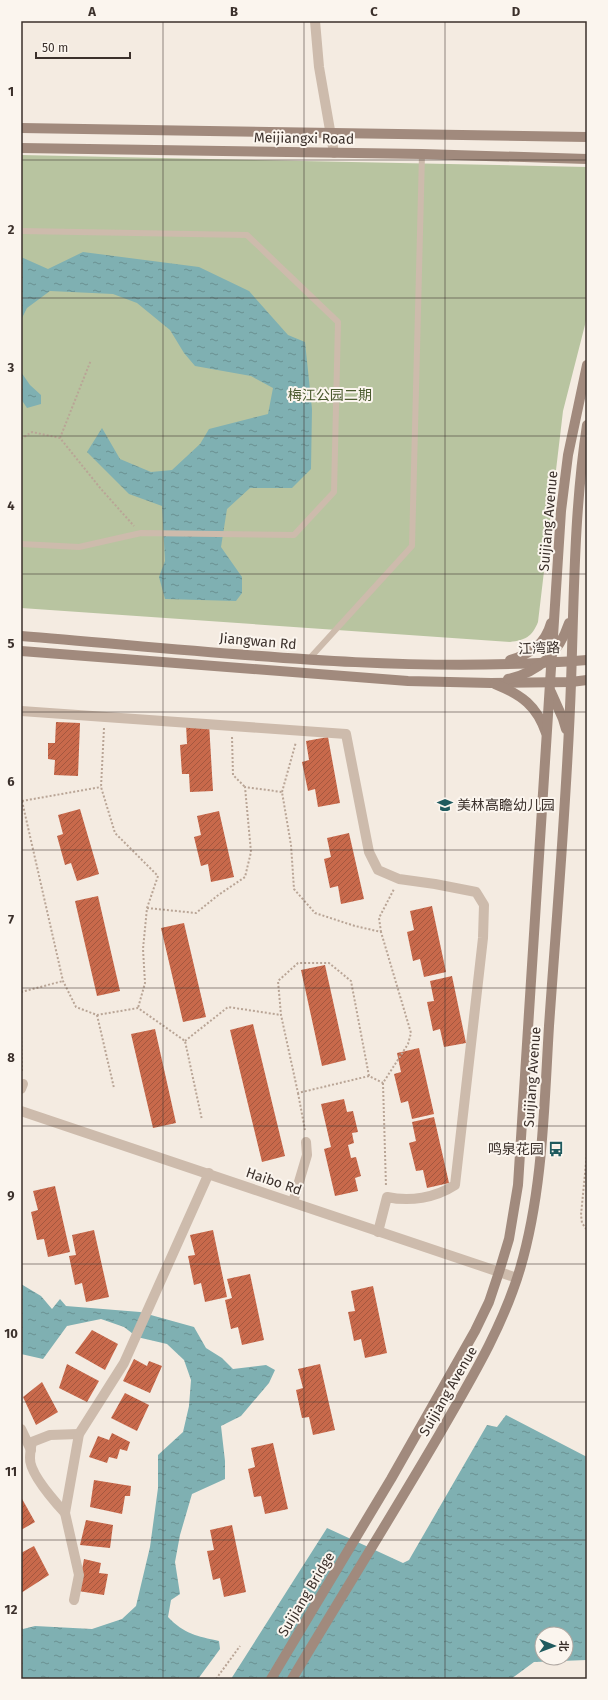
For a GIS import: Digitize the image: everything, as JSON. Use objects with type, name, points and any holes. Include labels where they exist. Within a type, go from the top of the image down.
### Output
[{"type":"main road","name":"Meijiangxi Road","points":[[21,128],[587,137]]},
{"type":"main road","name":"Meijiangxi Road","points":[[21,148],[422,154],[587,159]]},
{"type":"main road","name":"Suijiang Avenue","points":[[364,1524],[475,1331],[499,1272],[508,1239],[518,1185],[547,736],[549,661],[562,504],[568,455],[587,365]]},
{"type":"main road","name":"Suijiang Avenue","points":[[292,1679],[493,1341],[517,1278],[529,1233],[541,1153],[568,736],[579,482],[587,425]]},
{"type":"main road","points":[[493,663],[511,660],[534,650],[543,641],[549,629],[554,611]]},
{"type":"main road","points":[[491,683],[525,674],[549,661],[563,638],[573,611]]},
{"type":"main road","name":"Jiangwan Rd","points":[[21,636],[309,659],[408,664],[493,663]]},
{"type":"main road","name":"Jiangwan Rd","points":[[21,651],[408,681],[491,683]]},
{"type":"main road","name":"江湾路","points":[[493,663],[549,661],[571,662],[587,660]]},
{"type":"main road","points":[[493,663],[525,674],[548,685],[563,719],[568,736]]},
{"type":"main road","points":[[491,683],[548,685],[587,680]]},
{"type":"main road","points":[[491,683],[512,692],[531,704],[542,722],[547,736]]},
{"type":"main road","name":"Suijiang Bridge","points":[[271,1679],[364,1524]]},
{"type":"street","points":[[315,21],[321,78],[334,153]]},
{"type":"street","points":[[21,711],[346,734],[369,852],[378,870],[398,879],[476,892],[484,905],[484,938],[455,1185],[442,1193],[404,1200],[386,1197],[378,1232]]},
{"type":"street","name":"Haibo Rd","points":[[21,1111],[517,1278]]},
{"type":"street","points":[[293,1202],[307,1155],[306,1142]]},
{"type":"street","points":[[74,1600],[79,1575],[65,1513],[79,1434],[124,1363],[208,1174]]},
{"type":"street","points":[[21,1429],[31,1450]]},
{"type":"street","points":[[65,1513],[42,1486],[29,1460],[32,1442],[50,1436],[79,1434]]},
{"type":"lane","points":[[309,659],[412,546],[422,154]]},
{"type":"lane","points":[[21,231],[247,235],[338,322],[334,492],[294,535],[141,533],[79,548],[21,544]]},
{"type":"path","points":[[60,438],[91,360]]},
{"type":"path","points":[[21,439],[32,432],[60,438],[101,489],[141,533]]},
{"type":"path","points":[[104,720],[101,787],[115,833],[158,876],[147,908],[143,949],[145,983],[138,1008]]},
{"type":"path","points":[[232,726],[232,775],[245,787],[282,792]]},
{"type":"path","points":[[299,731],[282,792],[291,845],[294,889],[315,913],[354,926],[381,932]]},
{"type":"path","points":[[101,787],[22,801],[63,981],[76,1007],[98,1015],[138,1008],[185,1041],[202,1120]]},
{"type":"path","points":[[147,908],[196,913],[217,896],[245,877],[251,852],[245,787]]},
{"type":"path","points":[[386,1197],[383,1083],[408,1044],[411,1033],[381,932],[379,918],[398,879]]},
{"type":"path","points":[[305,1130],[281,1015],[278,981],[298,963],[329,963],[351,981],[369,1076]]},
{"type":"path","points":[[21,992],[63,981]]},
{"type":"path","points":[[185,1041],[228,1007],[281,1015]]},
{"type":"path","points":[[98,1015],[114,1088]]},
{"type":"path","points":[[21,1033],[22,1087]]},
{"type":"path","points":[[298,1093],[369,1076],[383,1083]]},
{"type":"path","points":[[587,1153],[581,1215],[582,1223],[587,1230]]},
{"type":"path","points":[[216,1679],[240,1646]]},
{"type":"green space","name":"梅江公园二期","points":[[21,155],[587,167],[587,317],[563,411],[538,622],[533,631],[524,639],[510,642],[21,608]]},
{"type":"water","points":[[83,252],[199,267],[249,291],[288,335],[305,342],[312,409],[311,469],[292,488],[250,488],[227,509],[221,547],[242,577],[242,593],[236,601],[165,599],[159,577],[165,561],[162,506],[129,494],[87,452],[102,428],[120,459],[151,472],[172,470],[200,444],[209,429],[268,414],[273,388],[251,376],[195,366],[184,353],[170,330],[137,303],[113,294],[50,291],[27,308],[21,320],[21,257],[48,269]]},
{"type":"water","points":[[21,372],[30,385],[41,395],[41,404],[27,408],[21,399]]},
{"type":"water","points":[[21,1284],[41,1296],[52,1309],[60,1299],[66,1306],[140,1312],[194,1327],[206,1348],[222,1358],[233,1369],[266,1365],[275,1370],[269,1383],[241,1416],[221,1426],[225,1461],[225,1479],[192,1494],[180,1535],[175,1562],[180,1594],[171,1600],[168,1617],[174,1623],[191,1634],[219,1641],[220,1649],[198,1679],[21,1679],[21,1627],[23,1629],[35,1626],[92,1629],[122,1619],[136,1606],[150,1547],[158,1488],[158,1455],[183,1432],[189,1406],[191,1380],[184,1360],[167,1344],[137,1337],[124,1327],[101,1319],[67,1326],[43,1359],[21,1354]]},
{"type":"water","points":[[506,1415],[587,1457],[587,1660],[574,1660],[574,1626],[534,1626],[534,1662],[511,1679],[231,1679],[327,1528],[403,1563],[409,1560],[487,1425],[497,1427]]},
{"type":"building","points":[[56,722],[80,723],[78,776],[54,775],[55,760],[48,759],[48,743],[55,743]]},
{"type":"building","points":[[209,723],[213,791],[190,792],[189,774],[182,774],[180,745],[187,744],[186,724]]},
{"type":"building","points":[[328,737],[340,803],[318,807],[315,789],[308,791],[302,762],[309,760],[306,741]]},
{"type":"building","points":[[80,809],[99,874],[77,881],[71,863],[65,865],[57,836],[63,834],[58,815]]},
{"type":"building","points":[[219,811],[234,877],[211,882],[208,864],[201,866],[194,837],[201,835],[197,816]]},
{"type":"building","points":[[349,833],[364,899],[341,904],[338,886],[330,888],[324,859],[331,857],[327,838]]},
{"type":"building","points":[[98,896],[120,991],[97,996],[75,901]]},
{"type":"building","points":[[432,906],[446,972],[424,977],[420,959],[413,961],[407,932],[414,930],[410,911]]},
{"type":"building","points":[[184,923],[206,1017],[183,1022],[161,928]]},
{"type":"building","points":[[325,965],[346,1060],[322,1066],[301,970]]},
{"type":"building","points":[[452,976],[466,1043],[444,1047],[440,1029],[433,1031],[427,1002],[434,1001],[430,981]]},
{"type":"building","points":[[253,1024],[285,1156],[262,1162],[230,1030]]},
{"type":"building","points":[[155,1029],[176,1123],[153,1128],[131,1034]]},
{"type":"building","points":[[419,1048],[434,1114],[412,1119],[408,1101],[401,1103],[394,1074],[401,1072],[397,1053]]},
{"type":"building","points":[[344,1099],[347,1112],[353,1111],[358,1132],[352,1133],[354,1143],[348,1145],[351,1158],[356,1157],[361,1176],[355,1178],[358,1191],[335,1196],[324,1149],[331,1147],[321,1104]]},
{"type":"building","points":[[434,1117],[449,1183],[427,1188],[423,1170],[416,1171],[409,1143],[416,1141],[412,1122]]},
{"type":"building","points":[[55,1186],[70,1252],[48,1257],[44,1239],[37,1240],[31,1212],[38,1210],[33,1191]]},
{"type":"building","points":[[94,1230],[109,1297],[86,1302],[82,1283],[75,1285],[69,1256],[76,1255],[72,1235]]},
{"type":"building","points":[[213,1230],[227,1297],[205,1302],[201,1283],[194,1285],[188,1256],[195,1255],[190,1235]]},
{"type":"building","points":[[250,1274],[264,1340],[242,1345],[238,1327],[231,1329],[225,1300],[232,1298],[227,1279]]},
{"type":"building","points":[[373,1286],[387,1353],[365,1358],[361,1339],[354,1341],[348,1312],[355,1311],[351,1291]]},
{"type":"building","points":[[92,1330],[118,1344],[105,1370],[75,1353]]},
{"type":"building","points":[[134,1359],[147,1366],[149,1361],[162,1366],[150,1393],[123,1381]]},
{"type":"building","points":[[67,1364],[99,1381],[87,1402],[59,1388]]},
{"type":"building","points":[[320,1364],[335,1430],[313,1435],[309,1417],[302,1418],[296,1390],[303,1388],[298,1369]]},
{"type":"building","points":[[42,1382],[58,1412],[36,1425],[23,1397]]},
{"type":"building","points":[[125,1393],[149,1405],[137,1431],[111,1418]]},
{"type":"building","points":[[112,1433],[130,1442],[127,1451],[120,1449],[117,1459],[109,1457],[107,1463],[89,1457],[98,1436],[109,1440]]},
{"type":"building","points":[[273,1443],[288,1509],[265,1514],[261,1496],[254,1497],[248,1469],[255,1467],[251,1448]]},
{"type":"building","points":[[94,1480],[131,1486],[130,1496],[125,1496],[122,1514],[90,1507]]},
{"type":"building","points":[[21,1497],[35,1522],[21,1530]]},
{"type":"building","points":[[86,1520],[113,1525],[110,1548],[80,1545]]},
{"type":"building","points":[[232,1525],[246,1592],[224,1597],[220,1578],[213,1580],[207,1551],[214,1550],[210,1530]]},
{"type":"building","points":[[34,1546],[49,1575],[21,1593],[21,1553]]},
{"type":"building","points":[[84,1559],[101,1563],[99,1573],[108,1574],[104,1595],[78,1591]]},
{"type":"place","name":"美林高瞻幼儿园","points":[[445,805]]},
{"type":"place","name":"鸣泉花园","points":[[556,1149]]}]
